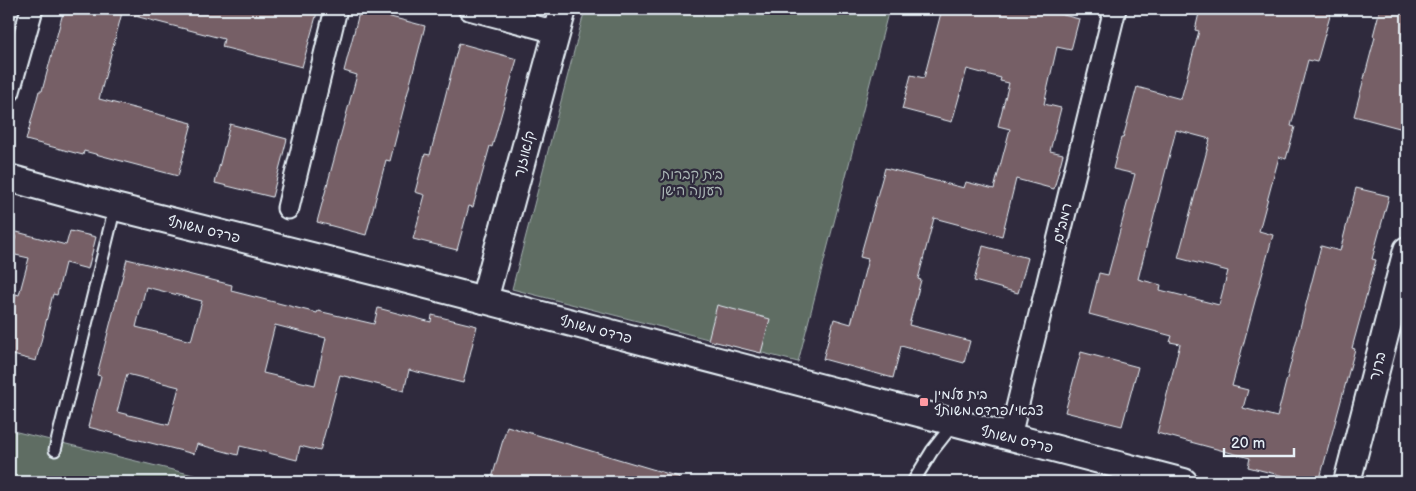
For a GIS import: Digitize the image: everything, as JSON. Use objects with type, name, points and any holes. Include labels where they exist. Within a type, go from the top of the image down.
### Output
[{"type":"street","points":[[9,91],[32,9]]},
{"type":"street","points":[[288,208],[336,9]]},
{"type":"street","points":[[469,9],[559,21]]},
{"type":"street","name":"רמב\"ם","points":[[1010,436],[1115,9]]},
{"type":"street","name":"קלאוזנר","points":[[484,300],[559,21]]},
{"type":"street","name":"פרדס משותף","points":[[9,178],[115,207],[279,247],[1010,436],[1127,474],[1184,482]]},
{"type":"street","name":"ברנר","points":[[1347,482],[1407,250]]},
{"type":"lane","points":[[55,450],[115,207]]},
{"type":"lane","points":[[913,482],[932,451],[954,423]]},
{"type":"green space","name":"בית קברות רעננה הישן","points":[[585,9],[889,9],[798,362],[512,289]]},
{"type":"green space","points":[[9,430],[222,482],[9,482]]},
{"type":"building","points":[[64,9],[123,9],[99,99],[192,123],[178,176],[84,151],[83,155],[26,140],[39,91],[42,91]]},
{"type":"building","points":[[132,9],[318,9],[302,67],[222,47],[224,39],[131,15]]},
{"type":"building","points":[[360,9],[425,26],[390,161],[386,160],[366,235],[317,222],[357,75],[344,71]]},
{"type":"building","points":[[942,9],[1040,9],[1079,19],[1071,50],[1057,47],[1044,104],[1061,108],[1050,151],[1063,154],[1054,189],[1016,179],[1002,236],[934,218],[918,279],[921,280],[909,325],[970,341],[964,363],[901,346],[893,378],[823,359],[834,319],[851,324],[868,259],[860,257],[885,168],[964,188],[966,182],[994,189],[1010,129],[998,126],[1009,83],[1000,81],[1001,78],[967,69],[952,122],[902,109],[911,75],[924,78]]},
{"type":"building","points":[[1200,9],[1332,9],[1317,62],[1308,60],[1291,126],[1295,127],[1286,159],[1279,157],[1259,231],[1273,235],[1232,386],[1248,390],[1243,408],[1277,417],[1321,246],[1340,251],[1356,188],[1389,196],[1372,259],[1376,260],[1352,348],[1355,349],[1319,482],[1307,482],[1248,467],[1250,458],[1157,433],[1180,344],[1170,342],[1172,336],[1089,314],[1099,273],[1108,275],[1135,174],[1113,169],[1137,87],[1181,99],[1199,31],[1195,30]],"holes":[[[1176,130],[1210,139],[1178,258],[1228,271],[1219,305],[1160,290],[1161,285],[1138,279]]]},
{"type":"building","points":[[1380,9],[1407,9],[1407,130],[1354,116],[1375,37],[1373,36]]},
{"type":"building","points":[[459,43],[517,59],[492,147],[490,146],[473,207],[469,206],[457,250],[413,239],[425,195],[415,192],[425,154],[430,155]]},
{"type":"building","points":[[230,124],[287,139],[272,197],[215,183]]},
{"type":"building","points":[[70,231],[96,237],[88,269],[65,263],[57,295],[53,294],[36,361],[9,354],[9,322],[16,294],[19,295],[29,258],[11,254],[17,232],[66,245]]},
{"type":"building","points":[[983,246],[1028,258],[1018,293],[974,281]]},
{"type":"building","points":[[127,259],[232,285],[231,291],[317,313],[318,311],[374,324],[378,308],[431,322],[432,315],[477,326],[463,383],[409,370],[404,391],[340,375],[320,451],[300,446],[297,460],[240,446],[238,455],[197,444],[194,454],[88,427],[101,376],[97,375]],"holes":[[[146,287],[202,301],[191,341],[136,327]],[[275,325],[326,338],[315,385],[263,373]],[[127,374],[179,387],[169,425],[117,412]]]},
{"type":"building","points":[[717,305],[770,319],[761,353],[708,340]]},
{"type":"building","points":[[1081,352],[1138,367],[1122,426],[1065,412]]},
{"type":"building","points":[[507,426],[679,477],[679,482],[507,482],[492,478]]},
{"type":"place","name":"בית עלמין צבאי/פרדס משותף","points":[[924,402]]}]
